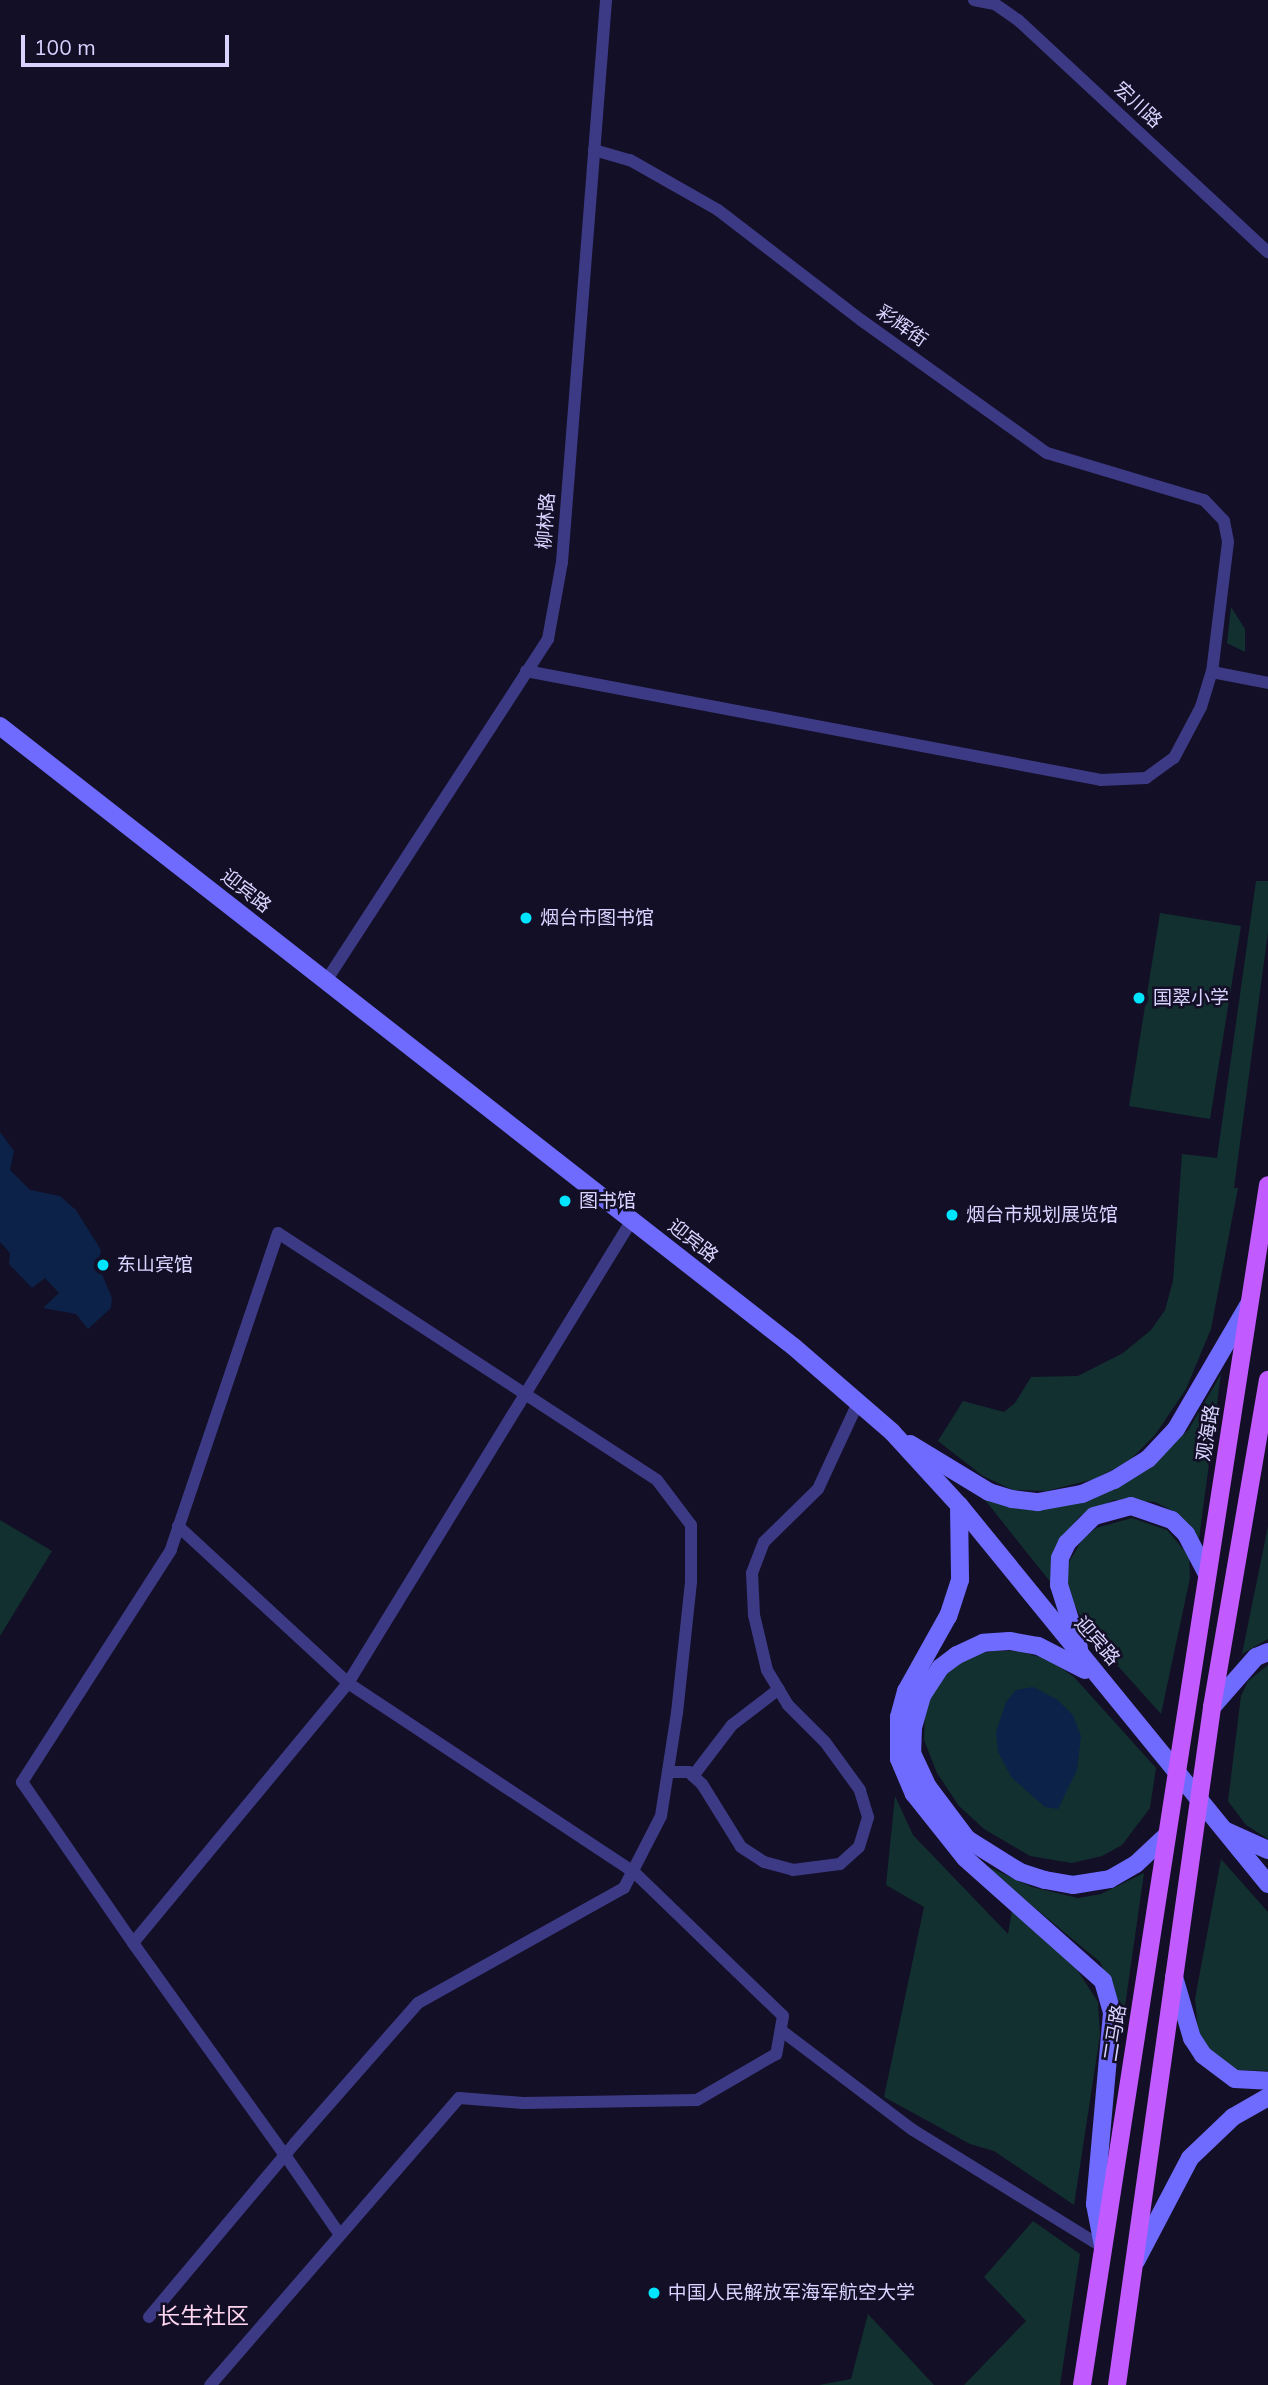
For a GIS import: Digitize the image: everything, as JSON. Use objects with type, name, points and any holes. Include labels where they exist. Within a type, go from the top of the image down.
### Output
[{"type":"main road","name":"迎宾路","points":[[0,726],[632,1220],[892,1432],[959,1505],[1268,1884]]},
{"type":"main road","name":"观海路","points":[[1188,1687],[1268,1185]]},
{"type":"main road","points":[[892,1432],[989,1492],[1038,1502],[1082,1494],[1148,1459],[1176,1429],[1249,1304]]},
{"type":"main road","points":[[1117,2385],[1130,2274],[1212,1707],[1268,1380]]},
{"type":"main road","points":[[959,1505],[960,1580],[948,1616],[906,1691],[899,1717],[899,1759],[914,1794],[965,1858],[1104,1981],[1111,2013],[1095,2204],[1104,2248]]},
{"type":"main road","points":[[1082,1658],[1059,1584],[1060,1558],[1066,1543],[1094,1516],[1131,1506],[1172,1520],[1186,1534],[1207,1574]]},
{"type":"main road","points":[[1105,1683],[1066,1657],[1009,1641],[983,1643],[957,1655],[940,1668],[922,1696],[913,1728],[912,1754],[928,1787],[967,1839],[1020,1872],[1073,1885],[1092,1884],[1136,1864],[1167,1835]]},
{"type":"main road","points":[[1212,1707],[1256,1657],[1268,1652]]},
{"type":"main road","name":"二马路","points":[[1082,2385],[1188,1687]]},
{"type":"main road","points":[[1221,1829],[1268,1850]]},
{"type":"main road","points":[[1173,1975],[1192,2038],[1203,2055],[1235,2079],[1268,2081]]},
{"type":"main road","points":[[1130,2274],[1190,2158],[1233,2117],[1268,2097]]},
{"type":"street","name":"柳林路","points":[[326,981],[548,639],[562,562],[606,0]]},
{"type":"street","name":"宏川路","points":[[974,0],[995,4],[1018,20],[1268,252]]},
{"type":"street","name":"彩辉街","points":[[594,150],[630,160],[718,210],[861,320],[1046,453],[1204,500],[1224,521],[1228,542],[1212,672]]},
{"type":"street","points":[[526,671],[1101,780],[1146,778],[1174,758],[1201,707],[1212,672],[1268,683]]},
{"type":"street","points":[[134,1943],[348,1683],[632,1220]]},
{"type":"street","points":[[149,2317],[285,2155],[418,2003],[624,1888],[635,1872],[661,1816],[691,1581],[691,1525],[657,1480],[523,1396],[278,1233],[171,1550],[22,1782],[285,2155],[340,2235]]},
{"type":"street","points":[[668,1772],[693,1776],[741,1847],[764,1862],[793,1870],[840,1864],[859,1847],[868,1817],[860,1790],[779,1689],[767,1670],[754,1615],[752,1573],[764,1542],[818,1489],[858,1402]]},
{"type":"street","points":[[178,1526],[348,1683],[635,1872],[783,2017],[776,2054],[696,2100],[523,2103],[459,2098],[210,2385]]},
{"type":"street","points":[[693,1776],[732,1725],[779,1689]]},
{"type":"street","points":[[782,2031],[913,2130],[1104,2248]]},
{"type":"green space","points":[[1231,607],[1245,629],[1245,652],[1227,643]]},
{"type":"green space","points":[[1256,881],[1268,881],[1268,932],[1234,1188],[1238,1188],[1211,1329],[1186,1389],[1155,1435],[1129,1461],[1095,1479],[1046,1491],[1013,1490],[983,1476],[938,1441],[963,1401],[1004,1412],[1015,1403],[1031,1377],[1078,1376],[1123,1353],[1151,1330],[1165,1310],[1173,1281],[1182,1154],[1217,1158]]},
{"type":"green space","points":[[1160,913],[1241,926],[1210,1119],[1129,1106]]},
{"type":"green space","points":[[1221,1374],[1199,1539],[1173,1511],[1155,1502],[1114,1500],[1080,1516],[1060,1539],[1052,1584],[977,1490],[1032,1506],[1161,1457],[1189,1429]]},
{"type":"green space","points":[[1132,1518],[1167,1530],[1189,1556],[1190,1578],[1161,1714],[1090,1635],[1065,1586],[1066,1567],[1082,1540],[1096,1528]]},
{"type":"green space","points":[[0,1520],[52,1551],[0,1636]]},
{"type":"green space","points":[[1268,1526],[1268,1639],[1242,1654]]},
{"type":"green space","points":[[1019,1651],[1050,1660],[1074,1677],[1156,1768],[1150,1808],[1122,1845],[1102,1856],[1072,1863],[1030,1856],[984,1829],[959,1806],[937,1773],[924,1740],[925,1709],[939,1682],[955,1666],[974,1654]]},
{"type":"green space","points":[[1268,1665],[1268,1839],[1246,1825],[1228,1801],[1241,1696],[1248,1681]]},
{"type":"green space","points":[[895,1796],[913,1835],[1008,1934],[1012,1910],[1078,1971],[1098,2002],[1100,2035],[1074,2205],[994,2151],[970,2144],[884,2097],[924,1907],[886,1885]]},
{"type":"green space","points":[[1221,1859],[1268,1912],[1268,2071],[1236,2070],[1206,2047],[1198,2029],[1195,1999]]},
{"type":"green space","points":[[982,1864],[1032,1887],[1078,1898],[1101,1894],[1144,1873],[1124,2013],[1100,1962]]},
{"type":"green space","points":[[1033,2221],[1080,2254],[1060,2385],[964,2385],[1026,2321],[984,2277]]},
{"type":"green space","points":[[868,2314],[934,2385],[819,2385],[851,2379]]},
{"type":"water","points":[[0,1132],[14,1151],[10,1170],[30,1190],[60,1196],[76,1210],[101,1250],[98,1265],[112,1298],[111,1308],[88,1329],[76,1314],[43,1308],[59,1293],[45,1278],[32,1288],[9,1264],[10,1253],[0,1242]]},
{"type":"water","points":[[1033,1687],[1058,1700],[1073,1715],[1081,1736],[1077,1770],[1058,1809],[1045,1807],[1012,1778],[998,1752],[996,1732],[1006,1702],[1016,1690]]},
{"type":"place","name":"烟台市图书馆","points":[[526,918]]},
{"type":"place","name":"国翠小学","points":[[1139,998]]},
{"type":"place","name":"图书馆","points":[[565,1201]]},
{"type":"place","name":"烟台市规划展览馆","points":[[952,1215]]},
{"type":"place","name":"东山宾馆","points":[[103,1265]]},
{"type":"place","name":"中国人民解放军海军航空大学","points":[[654,2293]]},
{"type":"district","name":"长生社区","points":[[203,2316]]}]
